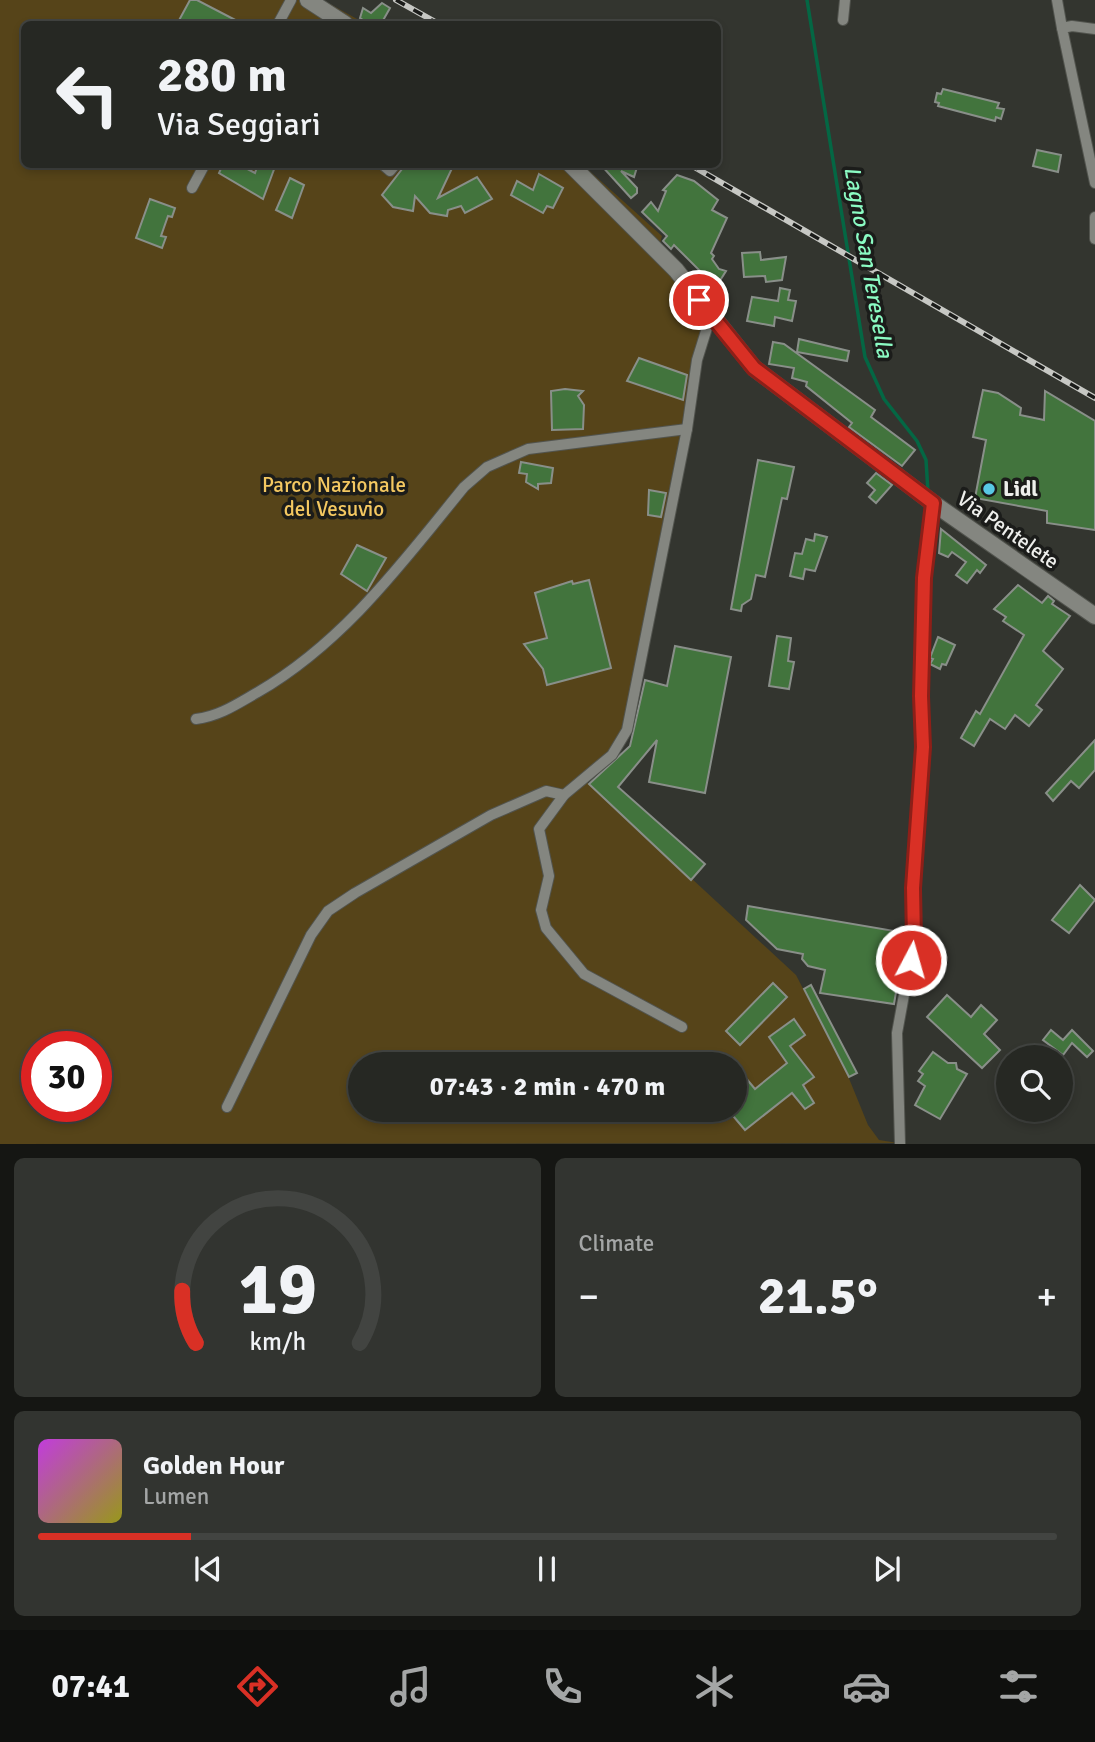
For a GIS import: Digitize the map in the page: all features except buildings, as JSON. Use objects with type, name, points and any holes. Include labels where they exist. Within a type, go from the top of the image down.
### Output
[{"type":"main road","points":[[308,0],[340,21]]},
{"type":"main road","name":"Via Pentelete","points":[[574,168],[676,270],[754,368],[933,503],[1095,616]]},
{"type":"street","points":[[280,21],[290,0]]},
{"type":"street","points":[[843,20],[845,0]]},
{"type":"street","points":[[1056,0],[1095,183]]},
{"type":"street","points":[[1062,28],[1095,29]]},
{"type":"street","points":[[192,188],[203,168]]},
{"type":"street","points":[[1095,217],[1095,239]]},
{"type":"street","points":[[682,1027],[584,974],[546,928],[541,910],[549,876],[539,829],[564,795],[612,755],[626,730],[687,429],[696,360],[711,315]]},
{"type":"street","points":[[196,719],[216,716],[296,670],[362,609],[464,487],[487,467],[528,449],[687,429]]},
{"type":"street","points":[[900,1143],[897,1033],[914,940],[913,888],[923,747],[921,696],[924,578],[933,503]]},
{"type":"street","points":[[227,1107],[311,935],[328,911],[355,892],[491,815],[546,791],[564,795]]},
{"type":"green space","name":"Parco Nazionale del Vesuvio","points":[[0,0],[323,0],[361,21],[21,21],[21,168],[586,168],[662,236],[660,243],[711,297],[697,344],[623,744],[584,779],[796,975],[848,1076],[868,1125],[879,1140],[898,1143],[0,1144]]},
{"type":"waterway","name":"Lagno San Teresella","points":[[807,0],[865,357],[884,399],[917,441],[926,460],[928,492]]},
{"type":"waterway","name":"Lagno San Teresella","points":[[918,898],[920,867]]},
{"type":"railway","points":[[396,0],[434,21]]},
{"type":"railway","points":[[696,168],[1095,398]]},
{"type":"place","name":"Lidl","points":[[989,489]]},
{"type":"route","points":[[699,300],[754,368],[933,503],[924,578],[921,696],[923,747],[911,960]]}]
